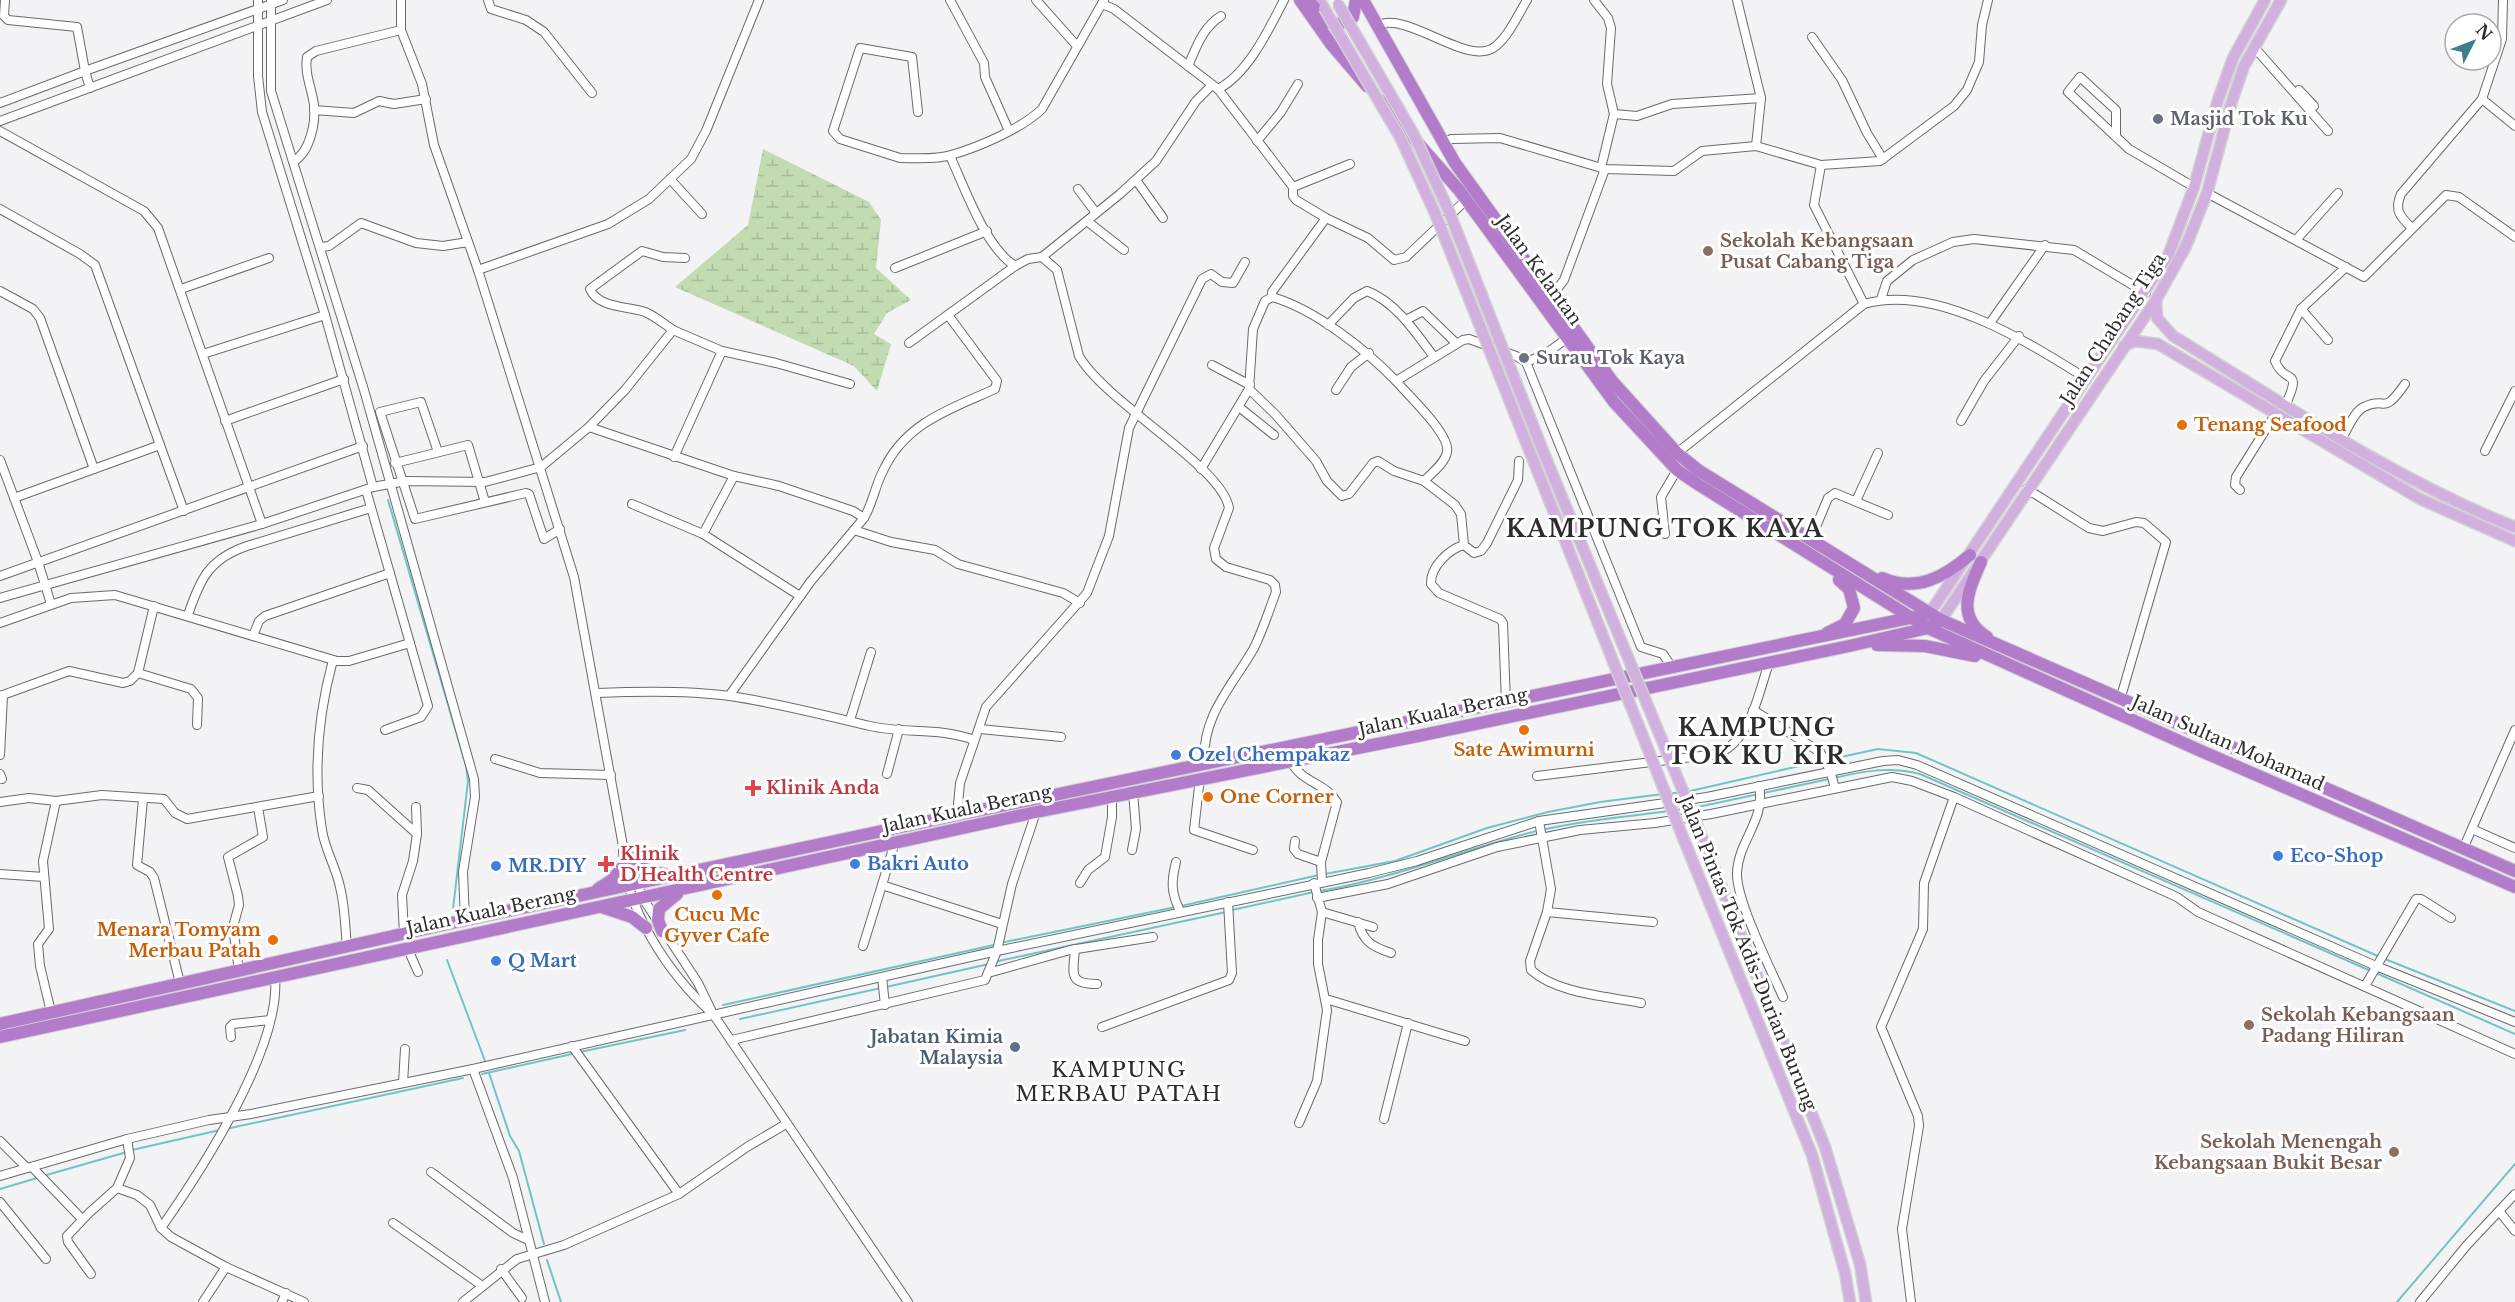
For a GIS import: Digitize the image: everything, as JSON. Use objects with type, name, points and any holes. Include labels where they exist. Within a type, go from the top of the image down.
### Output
[{"type":"highway","name":"Jalan Kelantan","points":[[1300,0],[1349,66],[1438,164],[1614,402],[1677,470],[1815,559],[1928,628]]},
{"type":"highway","points":[[1308,0],[1326,21],[1338,25],[1353,17],[1356,0]]},
{"type":"highway","name":"Jalan Kelantan","points":[[1363,0],[1443,143],[1612,381],[1677,453],[1716,483],[1935,617]]},
{"type":"highway","points":[[1794,644],[1845,624],[1854,608],[1849,589],[1815,559]]},
{"type":"highway","points":[[1848,563],[1896,584],[1908,585],[1943,576],[1975,559]]},
{"type":"highway","points":[[1975,559],[1966,594],[1969,618],[1981,633],[2017,655]]},
{"type":"highway","name":"Jalan Kuala Berang","points":[[0,1024],[465,920],[957,815],[1935,617]]},
{"type":"highway","name":"Jalan Kuala Berang","points":[[0,1037],[1036,812],[1419,736],[1849,646],[1928,628],[1935,617]]},
{"type":"highway","name":"Jalan Sultan Mohamad","points":[[1935,617],[2017,655],[2515,871]]},
{"type":"highway","name":"Jalan Sultan Mohamad","points":[[1928,628],[2515,887]]},
{"type":"highway","points":[[1849,646],[1906,645],[1942,648],[1991,660],[2028,673]]},
{"type":"highway","points":[[1365,731],[1376,739],[1419,736]]},
{"type":"highway","points":[[1278,749],[1287,754],[1287,761]]},
{"type":"highway","points":[[625,850],[646,870],[677,876]]},
{"type":"highway","points":[[585,894],[606,885],[623,867]]},
{"type":"highway","points":[[662,931],[658,920],[659,909],[666,901],[686,889]]},
{"type":"highway","points":[[598,906],[632,917],[646,928]]},
{"type":"highway","points":[[38,1016],[43,1023],[57,1025]]},
{"type":"main road","name":"Jalan Chabang Tiga","points":[[1975,559],[2087,379],[2146,293],[2176,239],[2233,58],[2265,0]]},
{"type":"main road","name":"Jalan Chabang Tiga","points":[[1935,617],[2027,489],[2156,300],[2186,246],[2207,193],[2231,104],[2255,45],[2281,0]]},
{"type":"main road","name":"Jalan Pintas Tok Adis-Durian Burung","points":[[1337,2],[1414,135],[1444,199],[1543,451],[1701,835],[1825,1147],[1860,1264],[1866,1302]]},
{"type":"main road","name":"Jalan Pintas Tok Adis-Durian Burung","points":[[1322,4],[1401,139],[1426,194],[1812,1155],[1845,1273],[1850,1302]]},
{"type":"main road","points":[[2156,300],[2157,318],[2166,329],[2227,368],[2444,497],[2515,527]]},
{"type":"main road","points":[[2124,346],[2135,341],[2158,344],[2438,509],[2515,541]]},
{"type":"main road","points":[[2220,379],[2227,368]]},
{"type":"street","points":[[5,0],[4,16],[8,20],[77,27],[84,71],[90,88]]},
{"type":"street","points":[[0,103],[265,4],[283,0]]},
{"type":"street","points":[[0,121],[327,0]]},
{"type":"street","points":[[401,0],[401,30],[426,99],[434,145],[478,270],[541,467],[579,598],[631,886]]},
{"type":"street","points":[[488,0],[491,9],[526,20],[544,32],[592,93]]},
{"type":"street","points":[[478,270],[608,224],[649,199],[691,159],[700,143],[759,0]]},
{"type":"street","points":[[950,0],[984,63],[985,77],[1009,131]]},
{"type":"street","points":[[1036,0],[1077,46]]},
{"type":"street","points":[[909,344],[1015,266],[1028,259],[1042,256],[1136,180],[1156,160],[1196,101],[1215,87],[1227,84],[1262,44],[1284,0]]},
{"type":"street","points":[[1378,25],[1390,21],[1459,46],[1483,52],[1490,50],[1502,40],[1527,0]]},
{"type":"street","points":[[1551,297],[1564,280],[1603,169],[1614,114],[1607,84],[1611,28],[1608,18],[1594,0]]},
{"type":"street","points":[[1737,0],[1761,98],[1756,146]]},
{"type":"street","points":[[1443,143],[1451,139],[1500,138],[1603,169],[1674,171],[1702,151],[1756,146],[1821,165],[1870,164],[1883,159],[1954,106],[1967,90],[1979,62],[1982,25],[1988,0]]},
{"type":"street","points":[[2412,228],[2397,211],[2401,194],[2482,99],[2502,39],[2503,0]]},
{"type":"street","points":[[918,112],[912,57],[860,48],[833,131],[840,139],[900,158],[950,156],[1009,131],[1029,121],[1042,109],[1103,2],[1215,87],[1293,187],[1296,200],[1326,218],[1368,238],[1398,261],[1406,257],[1466,200]]},
{"type":"street","points":[[265,4],[259,93],[363,446],[371,508],[427,710],[421,717],[385,730]]},
{"type":"street","points":[[265,4],[271,91],[396,482],[474,779],[475,797],[462,872],[465,920]]},
{"type":"street","points":[[1188,66],[1202,36],[1212,21],[1221,16]]},
{"type":"street","points":[[294,161],[301,156],[308,144],[314,110],[306,68],[307,57],[311,53],[401,30]]},
{"type":"street","points":[[1812,37],[1842,80],[1867,133],[1883,159]]},
{"type":"street","points":[[2255,45],[2314,106]]},
{"type":"street","points":[[2255,45],[2328,131]]},
{"type":"street","points":[[2116,137],[2116,110],[2080,77],[2068,92],[2116,137],[2129,149],[2194,187]]},
{"type":"street","points":[[1257,141],[1281,112],[1298,84]]},
{"type":"street","points":[[1614,114],[1642,116],[1672,104],[1761,98]]},
{"type":"street","points":[[314,110],[354,113],[380,101],[394,104],[426,99]]},
{"type":"street","points":[[2482,99],[2515,126]]},
{"type":"street","points":[[0,131],[148,215],[158,228],[262,524]]},
{"type":"street","points":[[950,156],[987,231],[1005,260],[1015,266]]},
{"type":"street","points":[[1293,187],[1350,164]]},
{"type":"street","points":[[1821,165],[1814,205],[1864,304]]},
{"type":"street","points":[[282,175],[295,171]]},
{"type":"street","points":[[670,179],[702,214]]},
{"type":"street","points":[[1136,180],[1163,218]]},
{"type":"street","points":[[1078,189],[1096,213]]},
{"type":"street","points":[[2207,193],[2364,277],[2442,198],[2452,194],[2515,237]]},
{"type":"street","points":[[2296,240],[2338,193]]},
{"type":"street","points":[[0,209],[80,254],[95,265],[184,511]]},
{"type":"street","points":[[1272,297],[1272,292],[1326,218]]},
{"type":"street","points":[[1087,220],[1124,250]]},
{"type":"street","points":[[321,247],[329,246],[361,223],[416,243],[442,246],[468,242]]},
{"type":"street","points":[[895,268],[987,231]]},
{"type":"street","points":[[1881,300],[1884,286],[1897,271],[1932,250],[1953,242],[1974,239],[2074,250],[2146,293]]},
{"type":"street","points":[[1990,323],[2045,245]]},
{"type":"street","points":[[686,258],[663,257],[642,251],[589,289],[595,296],[611,305],[645,312],[673,330],[722,351],[776,363],[850,384]]},
{"type":"street","points":[[1042,256],[1057,270],[1076,345],[1086,369],[1135,414],[1201,469],[1225,496],[1229,508],[1214,548],[1216,559],[1226,567],[1270,580],[1275,585],[1276,592],[1255,645],[1209,722],[1203,740],[1204,764]]},
{"type":"street","points":[[181,289],[269,258]]},
{"type":"street","points":[[957,815],[960,783],[986,707],[1080,603],[1110,536],[1128,428],[1202,279],[1211,274],[1222,282],[1233,283],[1245,262]]},
{"type":"street","points":[[2286,404],[2294,380],[2277,366],[2275,361],[2301,309],[2346,267]]},
{"type":"street","points":[[0,291],[33,309],[40,318],[94,469]]},
{"type":"street","points":[[1328,325],[1354,298],[1366,291],[1375,294],[1406,320],[1434,357]]},
{"type":"street","points":[[1272,297],[1328,325],[1369,353],[1442,433],[1448,445],[1444,459],[1424,481]]},
{"type":"street","points":[[1201,469],[1250,387],[1253,329],[1265,301],[1272,297]]},
{"type":"street","points":[[1677,453],[1864,304],[1881,300],[1904,300],[1949,309],[1990,323],[2019,336],[2087,379]]},
{"type":"street","points":[[2301,309],[2328,340]]},
{"type":"street","points":[[1406,320],[1423,310],[1456,343]]},
{"type":"street","points":[[203,354],[325,315]]},
{"type":"street","points":[[729,696],[800,596],[864,518],[882,472],[907,435],[927,419],[995,388],[997,381],[948,315]]},
{"type":"street","points":[[0,598],[262,524],[370,488],[396,482],[480,483],[541,467],[589,427],[625,390],[673,330]]},
{"type":"street","points":[[1961,421],[1984,381],[2019,336]]},
{"type":"street","points":[[1396,381],[1456,343],[1470,339],[1526,362],[1641,647],[1663,654],[1673,669]]},
{"type":"street","points":[[1526,362],[1544,355],[1566,339]]},
{"type":"street","points":[[674,457],[722,351]]},
{"type":"street","points":[[1336,390],[1351,367],[1369,353]]},
{"type":"street","points":[[1212,365],[1250,387],[1316,461],[1327,480],[1342,496],[1349,494],[1378,461],[1399,473],[1424,481],[1455,505],[1461,514],[1464,545],[1474,553],[1483,549],[1518,480],[1519,461]]},
{"type":"street","points":[[225,421],[344,379]]},
{"type":"street","points":[[2342,438],[2360,409],[2373,405],[2386,406],[2392,402],[2405,384]]},
{"type":"street","points":[[2485,451],[2515,391]]},
{"type":"street","points":[[438,452],[423,404],[418,401],[380,412],[395,463],[396,482],[413,517],[418,520],[528,493],[544,539],[560,529]]},
{"type":"street","points":[[1239,407],[1274,435]]},
{"type":"street","points":[[2240,490],[2235,484],[2236,477],[2276,413]]},
{"type":"street","points":[[589,427],[734,476],[779,486],[853,511],[864,518]]},
{"type":"street","points":[[14,498],[160,445]]},
{"type":"street","points":[[395,463],[468,445],[485,502]]},
{"type":"street","points":[[0,576],[363,446]]},
{"type":"street","points":[[1856,501],[1878,453]]},
{"type":"street","points":[[0,460],[51,604]]},
{"type":"street","points":[[1665,534],[1661,498],[1677,470]]},
{"type":"street","points":[[703,534],[734,476]]},
{"type":"street","points":[[2027,489],[2089,528],[2103,531],[2136,522],[2144,524],[2166,542],[2120,700]]},
{"type":"street","points":[[1810,541],[1828,498],[1835,493],[1888,515]]},
{"type":"street","points":[[632,504],[703,534],[800,596]]},
{"type":"street","points":[[188,615],[204,575],[228,554],[371,508]]},
{"type":"street","points":[[854,530],[891,542],[935,550],[958,564],[1063,593],[1080,603]]},
{"type":"street","points":[[1464,545],[1453,549],[1438,564],[1431,584],[1439,593],[1500,619],[1503,623],[1506,703]]},
{"type":"street","points":[[253,636],[259,621],[265,616],[390,573]]},
{"type":"street","points":[[0,622],[71,598],[115,595],[333,660],[349,661],[410,643]]},
{"type":"street","points":[[0,755],[1,696],[69,671],[123,683],[130,681],[138,673],[154,606]]},
{"type":"street","points":[[850,720],[871,652]]},
{"type":"street","points":[[333,660],[324,692],[318,733],[319,796],[324,836],[343,899],[347,946]]},
{"type":"street","points":[[1537,776],[1717,754],[1736,742],[1753,710],[1769,663]]},
{"type":"street","points":[[138,673],[191,689],[198,698],[197,725]]},
{"type":"street","points":[[597,693],[660,691],[729,696],[871,726],[951,733],[974,741]]},
{"type":"street","points":[[1753,710],[1811,746],[1826,760],[1833,779]]},
{"type":"street","points":[[887,774],[899,729]]},
{"type":"street","points":[[980,729],[1061,737]]},
{"type":"street","points":[[2463,849],[2515,730]]},
{"type":"street","points":[[495,759],[540,773],[610,775]]},
{"type":"street","points":[[1287,761],[1298,774],[1325,789],[1338,802],[1319,881],[1322,912],[1318,958],[1322,989],[1326,999],[1324,1044],[1317,1081],[1299,1123]]},
{"type":"street","points":[[1295,841],[1294,849],[1319,881],[1388,884],[1497,847],[1588,812],[1761,794],[1833,779],[1883,761],[1908,762],[2181,889],[2198,912],[2515,1054]]},
{"type":"street","points":[[1200,778],[1194,830],[1253,850]]},
{"type":"street","points":[[0,1176],[35,1171],[127,1142],[473,1069],[713,1014],[995,955],[1070,945],[1114,935],[1178,908],[1228,904],[1319,881],[1409,863],[1540,830],[1580,830],[1655,823],[1711,814],[1761,794],[1833,779],[1902,778],[2515,1022]]},
{"type":"street","points":[[357,788],[368,790],[417,834]]},
{"type":"street","points":[[1132,850],[1136,829],[1133,792]]},
{"type":"street","points":[[1761,794],[1739,862],[1737,882],[1783,998]]},
{"type":"street","points":[[0,802],[29,798],[56,801],[102,795],[164,799],[175,813],[187,819],[319,796]]},
{"type":"street","points":[[1080,883],[1088,870],[1105,857],[1112,817],[1112,796]]},
{"type":"street","points":[[1911,1302],[1902,1229],[1919,1126],[1918,1116],[1881,1027],[1923,929],[1924,883],[1954,797]]},
{"type":"street","points":[[143,799],[137,865],[150,872],[154,878],[180,983]]},
{"type":"street","points":[[51,1012],[38,954],[39,942],[49,926],[44,855],[56,801]]},
{"type":"street","points":[[239,971],[232,927],[239,905],[228,857],[263,837],[258,807]]},
{"type":"street","points":[[404,934],[402,896],[413,861],[417,834],[416,807]]},
{"type":"street","points":[[732,1040],[983,981],[995,955],[1011,884],[1036,812]]},
{"type":"street","points":[[2472,829],[2515,848]]},
{"type":"street","points":[[1540,830],[1551,889],[1547,912],[1530,961],[1530,970],[1539,977],[1580,991],[1641,1003]]},
{"type":"street","points":[[863,946],[895,842]]},
{"type":"street","points":[[625,850],[623,867],[637,898],[646,928],[695,998],[713,1014]]},
{"type":"street","points":[[1176,862],[1171,882],[1172,896],[1178,908]]},
{"type":"street","points":[[0,874],[44,877]]},
{"type":"street","points":[[882,885],[1002,924]]},
{"type":"street","points":[[637,898],[698,983],[713,1014],[908,1302]]},
{"type":"street","points":[[2365,986],[2416,899],[2421,899],[2451,918]]},
{"type":"street","points":[[1102,1027],[1227,982],[1232,973],[1228,904]]},
{"type":"street","points":[[1322,912],[1373,927]]},
{"type":"street","points":[[1547,912],[1653,922]]},
{"type":"street","points":[[1358,922],[1361,934],[1369,944],[1391,953]]},
{"type":"street","points":[[989,972],[1070,945],[1114,935],[1153,937]]},
{"type":"street","points":[[1070,945],[1076,981],[1080,984],[1097,984]]},
{"type":"street","points":[[407,947],[418,972]]},
{"type":"street","points":[[161,1228],[231,1119],[270,1020],[276,989],[275,978]]},
{"type":"street","points":[[882,979],[885,1005]]},
{"type":"street","points":[[1326,999],[1465,1041]]},
{"type":"street","points":[[231,1037],[230,1027],[233,1024],[270,1020]]},
{"type":"street","points":[[1384,1119],[1408,1023]]},
{"type":"street","points":[[572,1046],[679,1194]]},
{"type":"street","points":[[403,1083],[405,1049]]},
{"type":"street","points":[[473,1069],[484,1107],[513,1178],[544,1302]]},
{"type":"street","points":[[463,1302],[501,1269],[531,1253],[564,1245],[679,1194],[747,1147],[786,1124]]},
{"type":"street","points":[[0,1141],[35,1171],[82,1219]]},
{"type":"street","points":[[91,1274],[67,1239],[82,1219],[117,1188],[130,1158],[127,1142]]},
{"type":"street","points":[[430,1172],[513,1233],[528,1240]]},
{"type":"street","points":[[117,1188],[137,1195],[150,1205],[161,1228],[171,1237],[284,1298],[304,1302]]},
{"type":"street","points":[[2420,1302],[2515,1194]]},
{"type":"street","points":[[0,1202],[46,1259]]},
{"type":"street","points":[[2499,1211],[2515,1231]]},
{"type":"street","points":[[393,1223],[481,1285]]},
{"type":"street","points":[[203,1302],[226,1267]]},
{"type":"street","points":[[501,1269],[522,1298]]},
{"type":"green space","points":[[763,149],[869,202],[881,220],[876,268],[911,300],[887,313],[874,334],[891,344],[877,391],[854,366],[675,287],[748,225]]},
{"type":"waterway","points":[[388,500],[466,766],[468,781],[453,909]]},
{"type":"waterway","points":[[1827,760],[1878,749],[1916,753],[2380,957]]},
{"type":"waterway","points":[[1686,792],[1821,761]]},
{"type":"waterway","points":[[1834,778],[1877,770],[1898,770],[1920,774],[2371,971]]},
{"type":"waterway","points":[[1693,808],[1829,779]]},
{"type":"waterway","points":[[1669,794],[1681,792]]},
{"type":"waterway","points":[[1325,874],[1395,861],[1487,828],[1548,812],[1600,802],[1663,794]]},
{"type":"waterway","points":[[1675,810],[1688,808]]},
{"type":"waterway","points":[[1320,891],[1390,875],[1544,829],[1670,811]]},
{"type":"waterway","points":[[1181,906],[1319,875]]},
{"type":"waterway","points":[[1232,910],[1314,892]]},
{"type":"waterway","points":[[1005,942],[1176,907]]},
{"type":"waterway","points":[[994,962],[1226,912]]},
{"type":"waterway","points":[[723,1005],[994,945]]},
{"type":"waterway","points":[[2385,959],[2515,1011]]},
{"type":"waterway","points":[[447,960],[485,1061]]},
{"type":"waterway","points":[[886,987],[989,964]]},
{"type":"waterway","points":[[2376,973],[2515,1034]]},
{"type":"waterway","points":[[740,1019],[881,988]]},
{"type":"waterway","points":[[580,1052],[685,1030]]},
{"type":"waterway","points":[[482,1074],[572,1054]]},
{"type":"waterway","points":[[489,1073],[510,1136],[519,1151],[544,1244]]},
{"type":"waterway","points":[[226,1129],[463,1078]]},
{"type":"waterway","points":[[132,1150],[220,1130]]},
{"type":"waterway","points":[[43,1176],[127,1152]]},
{"type":"waterway","points":[[2397,1302],[2515,1164]]},
{"type":"waterway","points":[[0,1189],[37,1178]]},
{"type":"waterway","points":[[547,1260],[561,1302]]},
{"type":"place","name":"Masjid Tok Ku","points":[[2158,119]]},
{"type":"place","name":"Sekolah Kebangsaan Pusat Cabang Tiga","points":[[1708,251]]},
{"type":"place","name":"Surau Tok Kaya","points":[[1524,358]]},
{"type":"place","name":"Tenang Seafood","points":[[2182,425]]},
{"type":"place","name":"Sate Awimurni","points":[[1524,730]]},
{"type":"place","name":"Ozel Chempakaz","points":[[1176,755]]},
{"type":"place","name":"Klinik Anda","points":[[753,788]]},
{"type":"place","name":"One Corner","points":[[1208,797]]},
{"type":"place","name":"Eco-Shop","points":[[2278,856]]},
{"type":"place","name":"Klinik D'Health Centre","points":[[606,864]]},
{"type":"place","name":"Bakri Auto","points":[[855,864]]},
{"type":"place","name":"MR.DIY","points":[[496,866]]},
{"type":"place","name":"Cucu Mc Gyver Cafe","points":[[717,895]]},
{"type":"place","name":"Menara Tomyam Merbau Patah","points":[[273,940]]},
{"type":"place","name":"Q Mart","points":[[496,961]]},
{"type":"place","name":"Sekolah Kebangsaan Padang Hiliran","points":[[2249,1025]]},
{"type":"place","name":"Jabatan Kimia Malaysia","points":[[1015,1047]]},
{"type":"place","name":"Sekolah Menengah Kebangsaan Bukit Besar","points":[[2394,1152]]},
{"type":"district","name":"KAMPUNG TOK KAYA","points":[[1665,529]]},
{"type":"district","name":"KAMPUNG TOK KU KIR","points":[[1757,742]]},
{"type":"district","name":"KAMPUNG MERBAU PATAH","points":[[1119,1082]]}]
